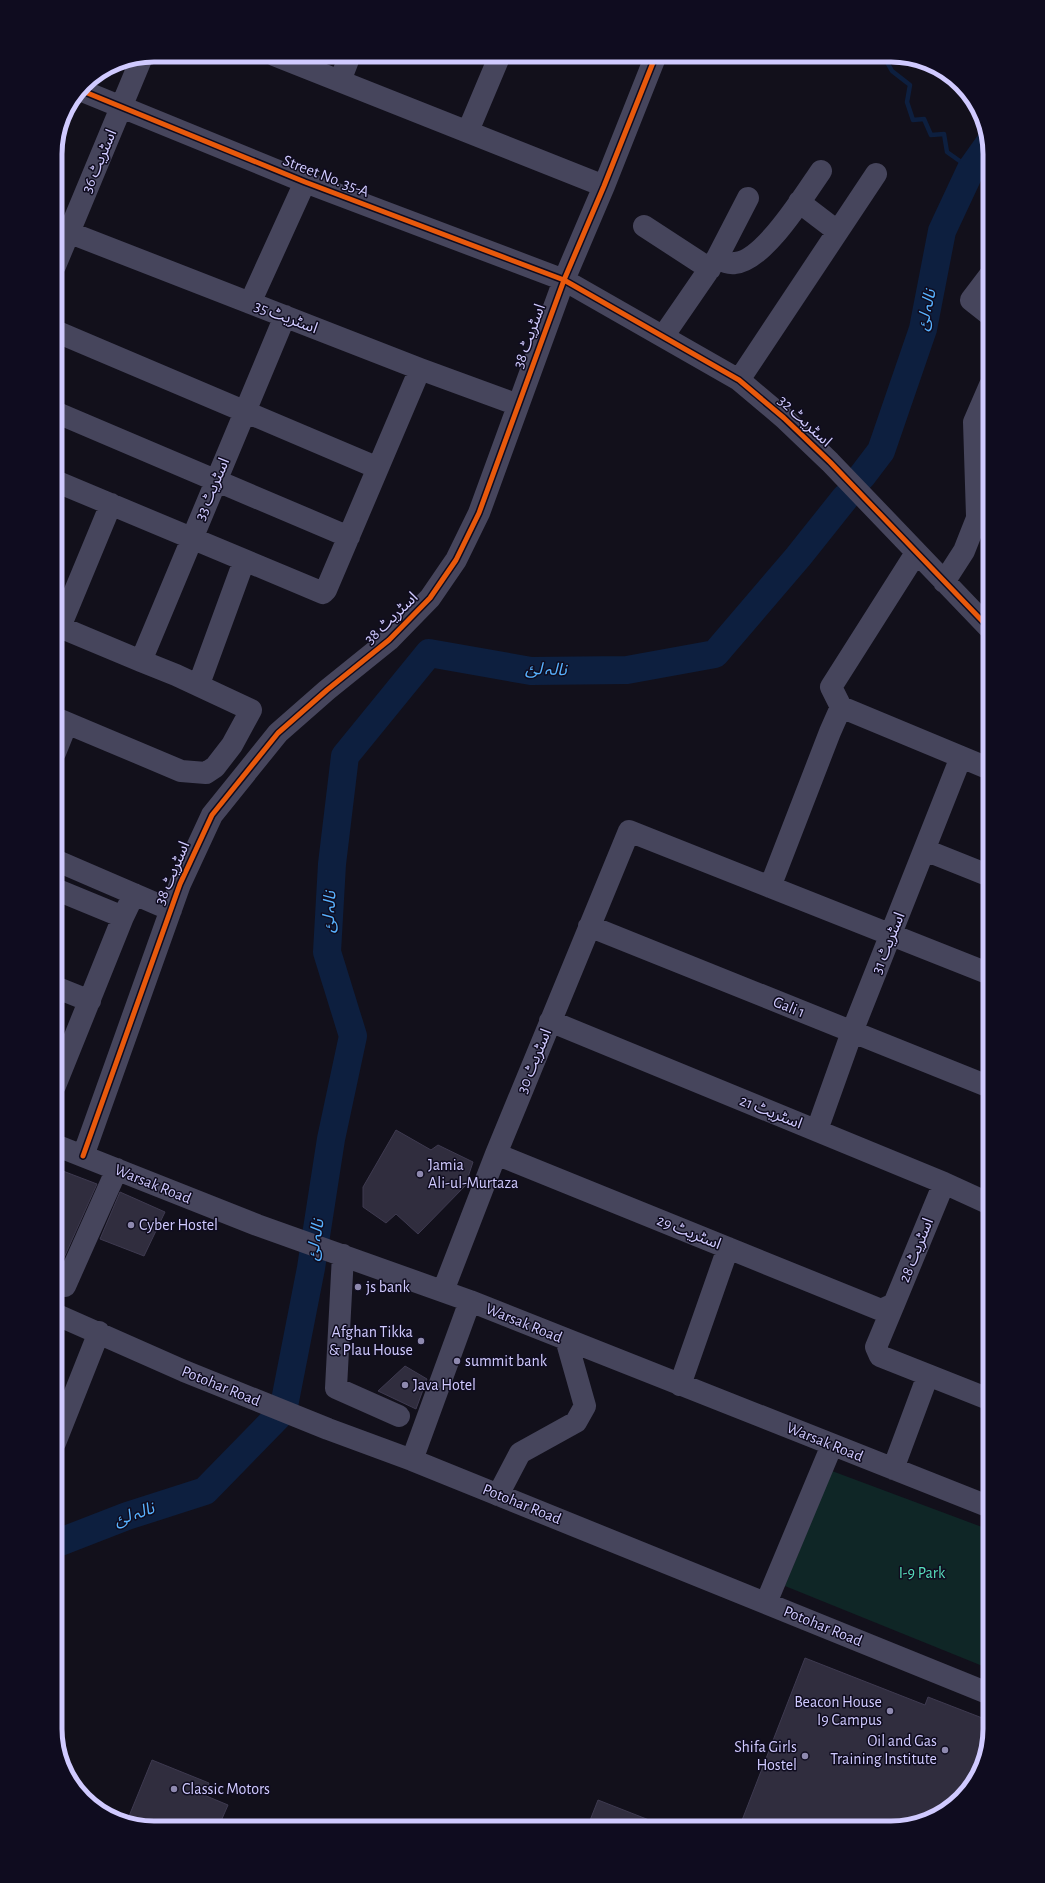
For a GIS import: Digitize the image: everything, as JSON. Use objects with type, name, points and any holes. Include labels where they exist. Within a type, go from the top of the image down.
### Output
[{"type":"street","points":[[292,62],[604,186]]},
{"type":"street","points":[[340,81],[347,62]]},
{"type":"street","points":[[468,132],[497,62]]},
{"type":"street","name":"اسٹریٹ 38","points":[[83,1156],[180,884],[212,815],[278,733],[327,690],[389,640],[434,592],[456,560],[479,512],[564,280],[604,186],[653,62]]},
{"type":"street","name":"اسٹریٹ 36","points":[[62,230],[121,107],[139,63]]},
{"type":"street","name":"Street No. 35-A","points":[[86,92],[305,182],[564,280]]},
{"type":"street","points":[[644,226],[714,264],[742,261],[778,233],[821,170]]},
{"type":"street","points":[[739,380],[876,174]]},
{"type":"street","points":[[250,303],[305,182]]},
{"type":"street","points":[[664,336],[714,264],[748,198]]},
{"type":"street","points":[[799,202],[838,232]]},
{"type":"street","name":"اسٹریٹ 35","points":[[62,230],[420,369],[518,405]]},
{"type":"street","name":"اسٹریٹ 32","points":[[564,280],[739,380],[790,423],[983,622]]},
{"type":"street","points":[[983,284],[971,300],[983,309]]},
{"type":"street","name":"اسٹریٹ 33","points":[[141,662],[285,316]]},
{"type":"street","points":[[62,334],[378,468]]},
{"type":"street","points":[[62,484],[323,593],[326,590],[350,537],[420,369]]},
{"type":"street","points":[[978,516],[974,422],[983,401]]},
{"type":"street","points":[[62,415],[350,537]]},
{"type":"street","points":[[62,615],[111,504]]},
{"type":"street","points":[[944,582],[964,551],[983,504]]},
{"type":"street","points":[[916,553],[831,686],[842,707],[983,766]]},
{"type":"street","points":[[199,684],[244,561]]},
{"type":"street","points":[[62,628],[141,662],[199,684],[251,710],[232,745],[215,767],[206,773],[181,771],[62,721]]},
{"type":"street","points":[[842,707],[830,732],[770,887],[983,971]]},
{"type":"street","name":"اسٹریٹ 31","points":[[817,1130],[852,1032],[961,757]]},
{"type":"street","name":"اسٹریٹ 30","points":[[443,1291],[496,1154],[629,831],[770,887]]},
{"type":"street","points":[[925,850],[983,873]]},
{"type":"street","points":[[62,863],[171,910]]},
{"type":"street","points":[[62,891],[123,916]]},
{"type":"street","points":[[62,1069],[123,916],[134,894]]},
{"type":"street","name":"Gali 1","points":[[589,926],[983,1084]]},
{"type":"street","points":[[62,990],[90,1001]]},
{"type":"street","name":"اسٹریٹ 21","points":[[550,1022],[817,1130],[983,1201]]},
{"type":"street","name":"Warsak Road","points":[[62,1148],[257,1225],[470,1301],[983,1504]]},
{"type":"street","name":"اسٹریٹ 29","points":[[496,1154],[728,1248],[888,1307]]},
{"type":"street","points":[[65,1286],[117,1169]]},
{"type":"street","name":"اسٹریٹ 28","points":[[944,1183],[888,1307],[876,1348],[880,1356],[983,1397]]},
{"type":"street","points":[[680,1384],[728,1248]]},
{"type":"street","points":[[337,1253],[336,1388],[399,1416]]},
{"type":"street","points":[[412,1460],[470,1301]]},
{"type":"street","name":"Potohar Road","points":[[62,1317],[184,1371],[328,1429],[412,1460],[983,1691]]},
{"type":"street","points":[[62,1425],[99,1332]]},
{"type":"street","points":[[498,1495],[520,1453],[576,1422],[585,1406],[566,1340]]},
{"type":"street","points":[[893,1469],[928,1375]]},
{"type":"street","points":[[766,1603],[832,1445]]},
{"type":"green space","name":"I-9 Park","points":[[832,1471],[983,1527],[983,1666],[785,1586]]},
{"type":"building","name":"Jamia Ali-ul-Murtaza","points":[[396,1130],[431,1150],[438,1145],[473,1162],[465,1186],[418,1234],[396,1214],[386,1223],[363,1207],[363,1187]]},
{"type":"building","points":[[62,1171],[97,1184],[62,1262]]},
{"type":"building","name":"Cyber Hostel","points":[[120,1192],[165,1212],[144,1256],[100,1239]]},
{"type":"building","name":"Java Hotel","points":[[405,1366],[427,1379],[416,1409],[378,1391]]},
{"type":"building","points":[[805,1658],[925,1705],[928,1697],[983,1718],[980,1753],[971,1775],[956,1794],[947,1802],[926,1814],[897,1821],[742,1821]]},
{"type":"building","name":"Classic Motors","points":[[152,1760],[209,1783],[204,1795],[228,1805],[221,1821],[148,1821],[129,1817]]},
{"type":"building","points":[[598,1800],[652,1821],[590,1821]]},
{"type":"waterway","points":[[887,62],[892,71],[910,85],[907,102],[913,120],[924,119],[931,135],[944,134],[947,152],[971,169]]},
{"type":"waterway","name":"نالہ لئ","points":[[862,476],[881,451],[923,329],[942,231],[971,169],[983,152]]},
{"type":"waterway","name":"نالہ لئ","points":[[62,1541],[127,1516],[205,1491],[283,1411],[311,1268],[331,1139],[353,1036],[327,952],[332,864],[345,756],[429,653],[531,671],[627,670],[715,654],[798,557],[845,498]]},
{"type":"cycle path","points":[[83,1156],[180,884],[212,815],[278,733],[327,690],[389,640],[430,598],[456,560],[479,513],[564,280],[604,186],[653,62]]},
{"type":"cycle path","points":[[86,92],[305,182],[564,280],[739,380],[784,418],[830,462],[983,622]]},
{"type":"place","name":"Jamia Ali-ul-Murtaza","points":[[420,1174]]},
{"type":"place","name":"Cyber Hostel","points":[[131,1225]]},
{"type":"place","name":"js bank","points":[[358,1287]]},
{"type":"place","name":"Afghan Tikka & Plau House","points":[[421,1341]]},
{"type":"place","name":"summit bank","points":[[457,1361]]},
{"type":"place","name":"Java Hotel","points":[[405,1385]]},
{"type":"place","name":"Beacon House I9 Campus","points":[[890,1711]]},
{"type":"place","name":"Oil and Gas Training Institute","points":[[945,1750]]},
{"type":"place","name":"Shifa Girls Hostel","points":[[805,1756]]},
{"type":"place","name":"Classic Motors","points":[[174,1789]]}]
